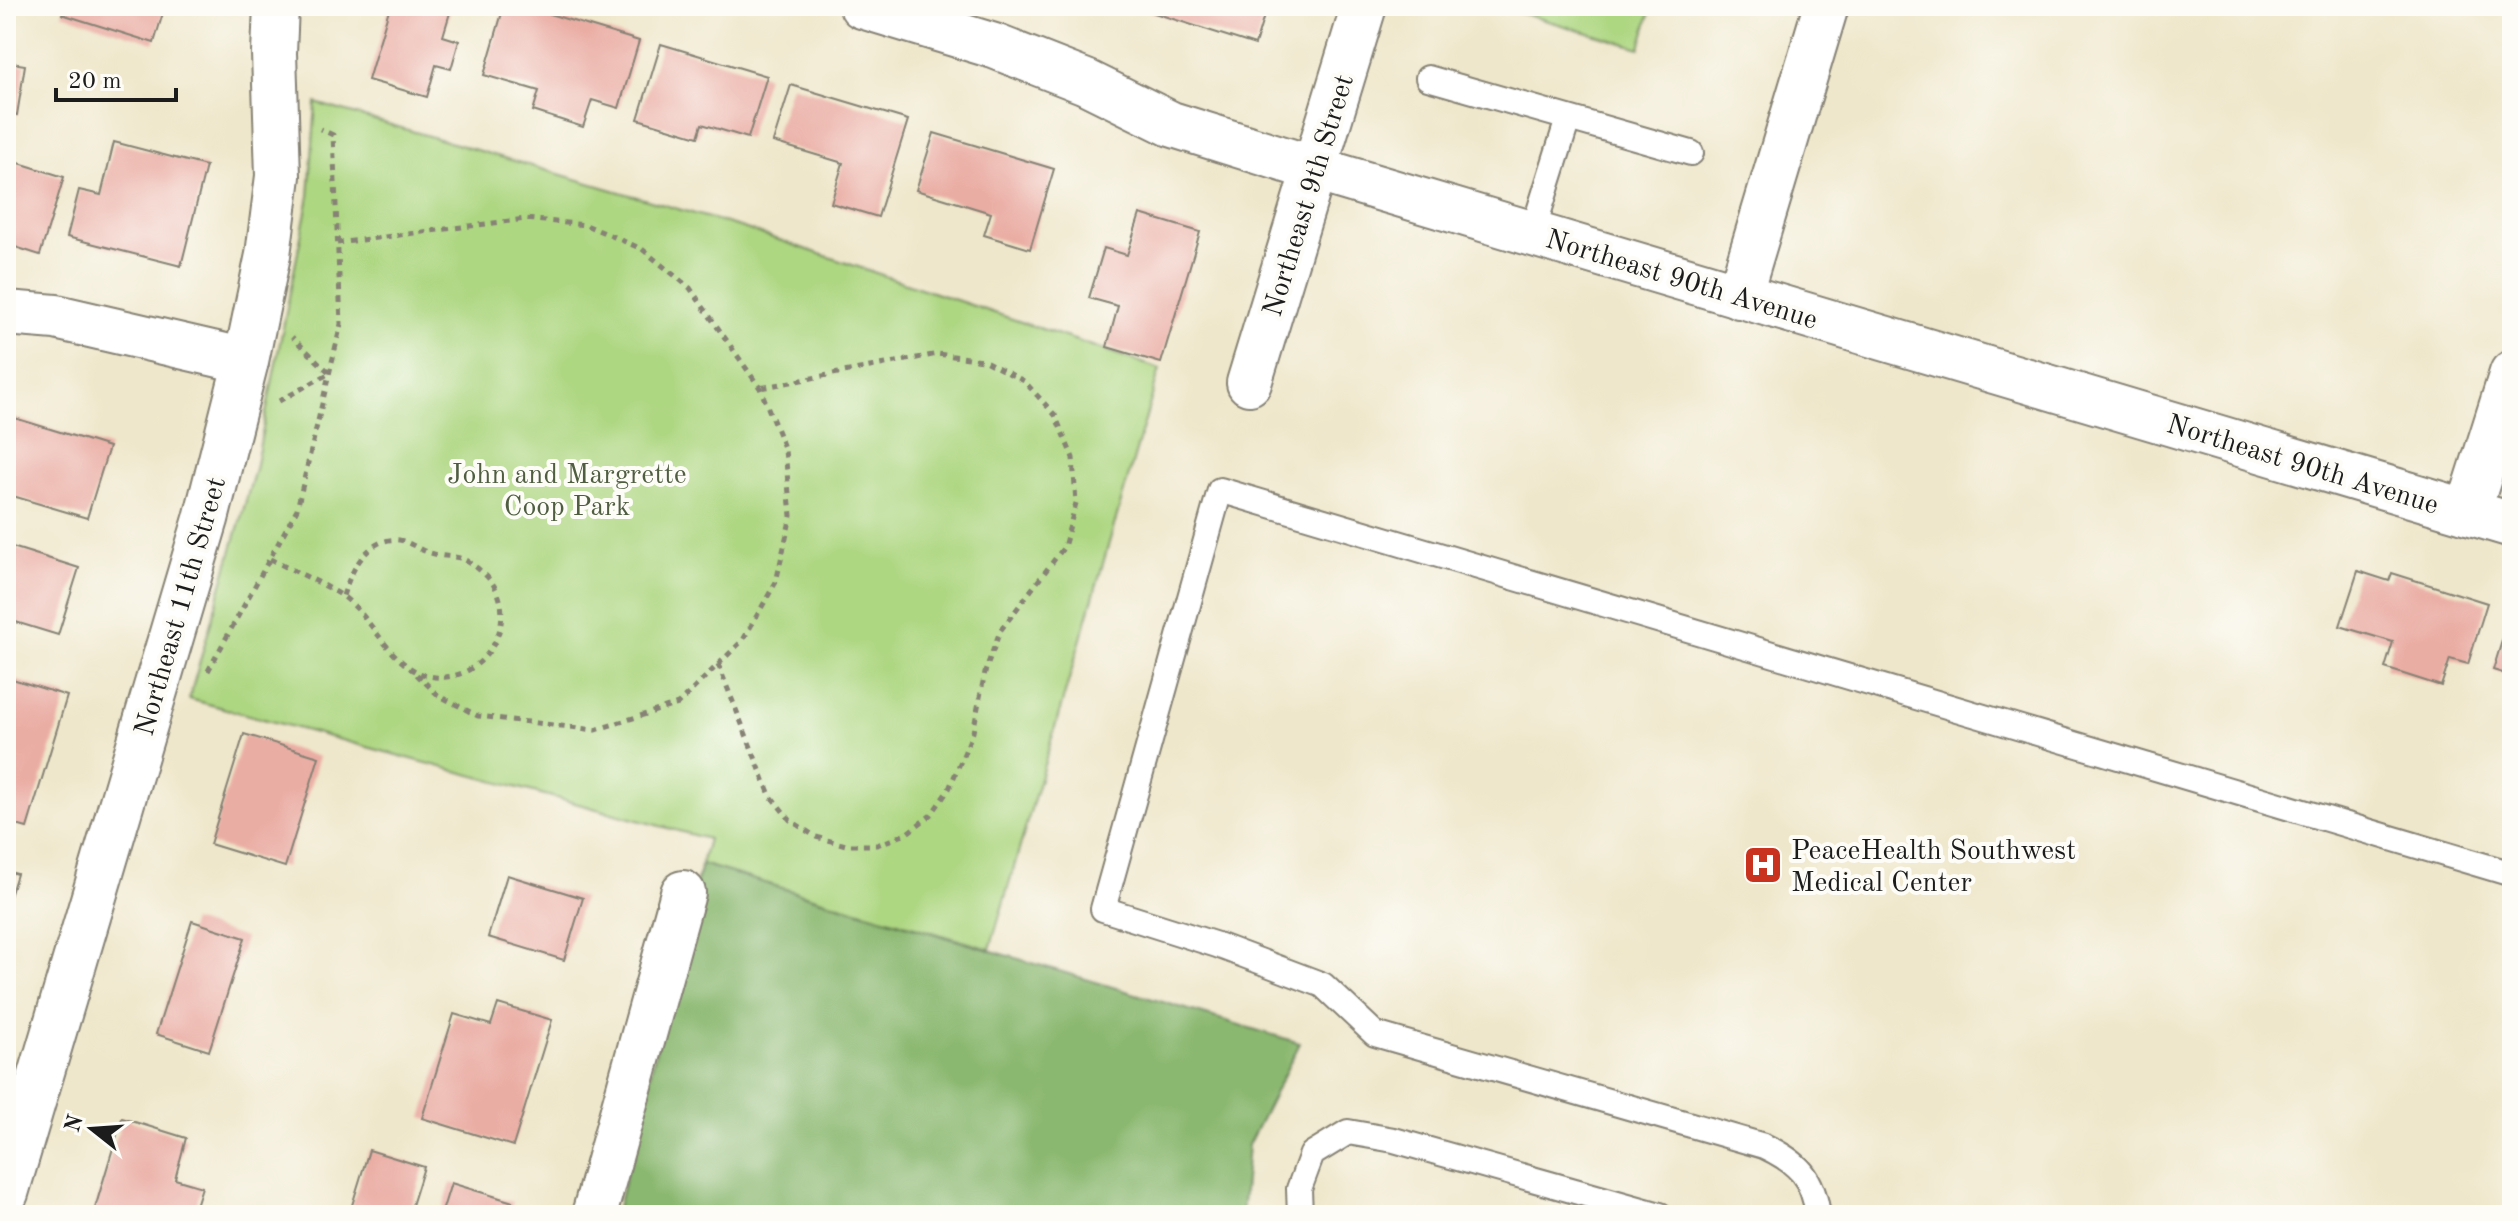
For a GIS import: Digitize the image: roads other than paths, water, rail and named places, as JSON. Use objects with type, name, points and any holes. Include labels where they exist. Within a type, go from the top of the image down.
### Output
[{"type":"street","name":"Northeast 11th Street","points":[[6,1193],[206,519],[246,361],[268,255],[278,176],[274,53],[276,6]]},
{"type":"street","name":"Northeast 90th Avenue","points":[[862,6],[994,46],[1086,82],[1171,124],[2512,525]]},
{"type":"street","name":"Northeast 9th Street","points":[[1249,383],[1364,6]]},
{"type":"street","points":[[1739,296],[1826,6]]},
{"type":"street","points":[[6,313],[56,317],[246,361]]},
{"type":"street","points":[[2468,512],[2512,373]]},
{"type":"street","points":[[594,1215],[683,893]]},
{"type":"lane","points":[[1428,78],[1691,153]]},
{"type":"lane","points":[[1532,234],[1568,119]]},
{"type":"lane","points":[[1818,1215],[1816,1196],[1804,1173],[1786,1157],[1764,1146],[1375,1034],[1323,985],[1217,945],[1103,909],[1220,490],[2512,874]]},
{"type":"lane","points":[[1300,1215],[1299,1189],[1312,1154],[1348,1132],[1394,1140],[1660,1215]]},
{"type":"place","name":"PeaceHealth Southwest Medical Center","points":[[1763,865]]},
{"type":"park label","name":"John and Margrette Coop Park","points":[[567,489]]}]
